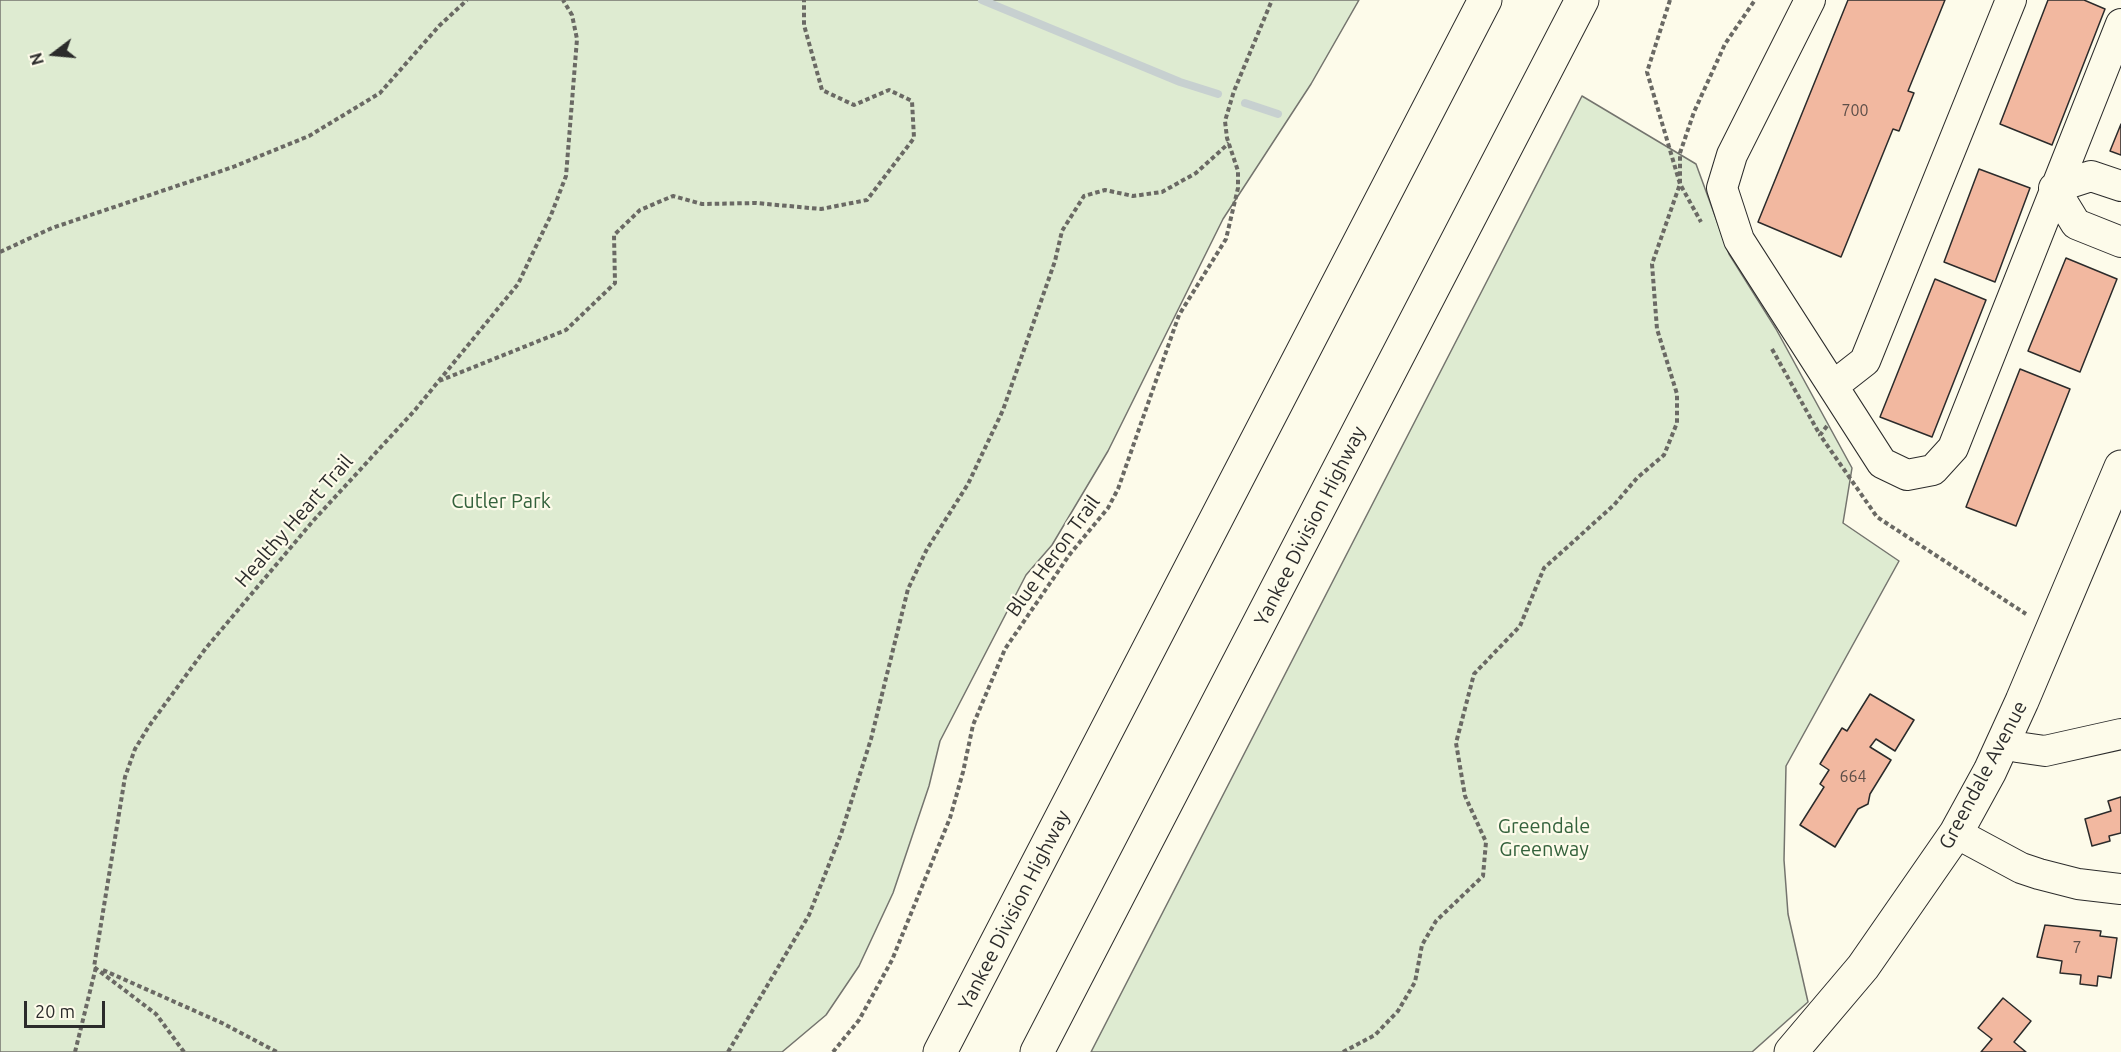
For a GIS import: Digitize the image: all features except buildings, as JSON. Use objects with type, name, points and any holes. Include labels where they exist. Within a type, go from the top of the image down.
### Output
[{"type":"main road","name":"Yankee Division Highway","points":[[940,1052],[1485,0]]},
{"type":"main road","name":"Yankee Division Highway","points":[[1037,1052],[1582,0]]},
{"type":"main road","name":"Greendale Avenue","points":[[1791,1052],[1863,967],[1956,833],[2005,739],[2121,467]]},
{"type":"street","points":[[1809,0],[1732,155],[1722,188],[1739,240],[1838,395],[1882,463],[1907,475],[1933,470],[1953,448],[2054,188],[2121,24]]},
{"type":"street","points":[[1838,395],[1865,361],[2011,0]]},
{"type":"street","points":[[2054,188],[2091,176],[2121,186]]},
{"type":"street","points":[[2054,188],[2076,224],[2121,242]]},
{"type":"street","points":[[2005,739],[2017,747],[2045,751],[2121,734]]},
{"type":"street","points":[[1956,833],[2021,868],[2078,884],[2121,889]]},
{"type":"path","points":[[0,252],[52,228],[233,167],[309,136],[380,93],[439,26],[467,0]]},
{"type":"path","name":"Healthy Heart Trail","points":[[75,1052],[94,967],[124,777],[135,749],[149,726],[251,593],[439,381],[519,284],[551,215],[566,176],[577,39],[572,15],[563,0]]},
{"type":"path","points":[[439,381],[566,330],[615,283],[614,235],[640,210],[674,196],[702,204],[756,203],[821,209],[867,200],[914,138],[912,101],[889,90],[854,105],[822,90],[804,25],[804,0]]},
{"type":"path","name":"Blue Heron Trail","points":[[833,1052],[859,1020],[892,960],[950,818],[973,725],[1005,649],[1070,554],[1096,525],[1118,489],[1179,315],[1226,239],[1238,188],[1238,171],[1229,143],[1226,121],[1234,91],[1272,0]]},
{"type":"path","points":[[1670,0],[1647,72],[1680,184]]},
{"type":"path","points":[[1343,1052],[1375,1035],[1398,1011],[1415,982],[1422,945],[1436,921],[1483,876],[1486,842],[1465,796],[1456,742],[1474,674],[1520,626],[1544,568],[1614,505],[1637,478],[1664,455],[1677,423],[1677,394],[1657,329],[1652,264],[1680,184],[1680,153],[1708,77],[1725,44],[1755,0]]},
{"type":"path","points":[[728,1052],[809,915],[841,834],[871,739],[908,589],[927,549],[976,469],[1003,410],[1055,261],[1062,231],[1084,196],[1106,190],[1142,196],[1162,192],[1196,173],[1229,143]]},
{"type":"path","points":[[1838,395],[1820,435],[1877,517],[2052,631]]},
{"type":"path","points":[[94,967],[156,1014],[184,1052]]},
{"type":"path","points":[[94,967],[222,1023],[277,1052]]},
{"type":"green space","name":"Cutler Park","points":[[0,0],[1359,0],[1311,84],[1223,219],[1108,451],[1052,545],[1026,575],[940,741],[929,786],[893,893],[859,966],[826,1015],[782,1052],[0,1052]]},
{"type":"green space","name":"Greendale Greenway","points":[[1582,96],[1696,164],[1729,254],[1776,329],[1852,468],[1843,523],[1899,561],[1786,766],[1784,860],[1788,914],[1808,1002],[1752,1052],[1091,1052]]},
{"type":"waterway","points":[[982,0],[1180,82],[1218,94]]},
{"type":"waterway","points":[[1245,103],[1278,114]]}]
